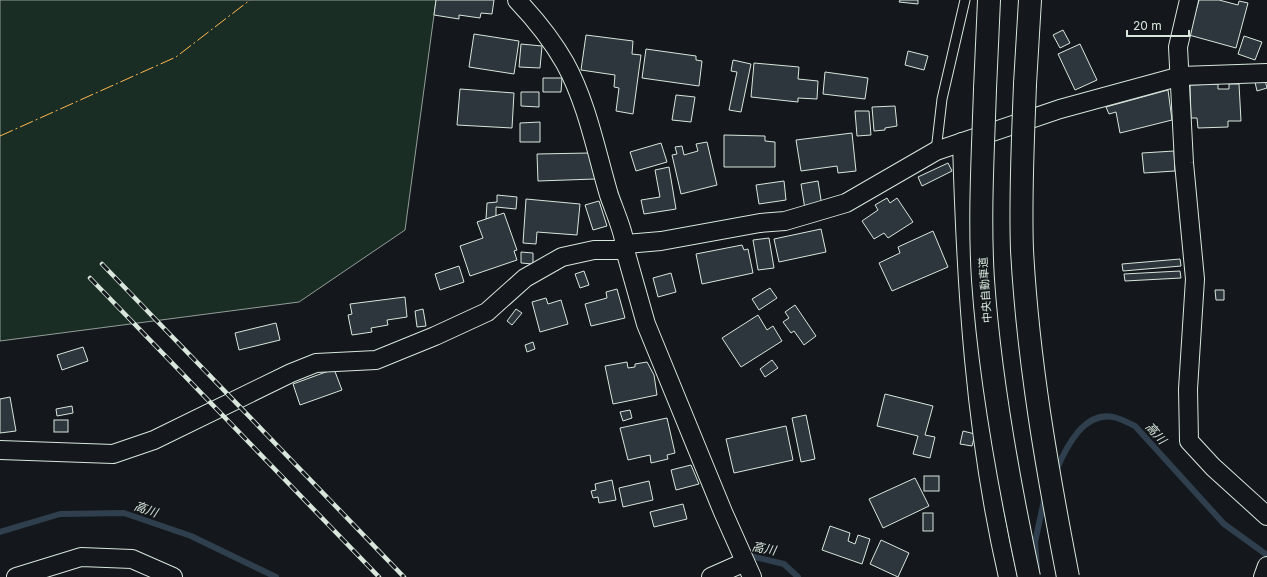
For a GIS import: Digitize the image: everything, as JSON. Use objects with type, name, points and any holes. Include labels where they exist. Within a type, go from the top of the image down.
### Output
[{"type":"highway","name":"中央自動車道","points":[[989,0],[982,185],[983,280],[993,379],[1010,485],[1028,577]]},
{"type":"highway","points":[[1030,0],[1022,169],[1022,249],[1029,339],[1039,422],[1068,577]]},
{"type":"street","points":[[517,0],[536,20],[565,62],[581,100],[626,247],[646,324],[749,570],[711,577]]},
{"type":"street","points":[[1190,0],[1178,47],[1181,76],[1184,163],[1195,279],[1188,389],[1189,441],[1213,468],[1267,516]]},
{"type":"street","points":[[0,450],[113,454],[154,440],[291,373],[316,363],[376,360],[435,336],[487,312],[525,278],[562,257],[594,250],[626,247],[760,223],[785,221],[846,202],[936,151],[1060,109],[1181,76],[1267,73]]},
{"type":"street","points":[[962,142],[965,244],[972,350],[988,467],[1008,577]]},
{"type":"street","points":[[16,577],[80,557],[132,559],[173,577]]},
{"type":"street","points":[[1264,577],[1267,566]]},
{"type":"lane","points":[[936,151],[942,99],[965,0]]},
{"type":"green space","points":[[0,0],[436,0],[405,230],[299,302],[0,341]]},
{"type":"building","points":[[436,0],[494,0],[492,14],[481,13],[480,18],[459,15],[459,19],[434,15]]},
{"type":"building","points":[[900,0],[918,0],[918,4],[899,2]]},
{"type":"building","points":[[1199,0],[1219,0],[1238,5],[1239,1],[1248,3],[1236,48],[1189,35]]},
{"type":"building","points":[[1063,30],[1070,43],[1060,48],[1053,35]]},
{"type":"building","points":[[474,34],[519,41],[514,74],[469,67]]},
{"type":"building","points":[[586,35],[633,41],[632,54],[641,55],[633,114],[616,111],[619,88],[614,87],[615,75],[581,70]]},
{"type":"building","points":[[1244,36],[1262,42],[1255,60],[1238,54]]},
{"type":"building","points":[[521,44],[542,46],[540,68],[519,67]]},
{"type":"building","points":[[1080,44],[1097,80],[1075,90],[1058,54]]},
{"type":"building","points":[[646,49],[696,56],[696,60],[702,61],[699,86],[642,78]]},
{"type":"building","points":[[908,51],[928,56],[924,70],[905,65]]},
{"type":"building","points":[[733,60],[751,64],[741,112],[729,110],[737,72],[731,71]]},
{"type":"building","points":[[754,63],[799,67],[798,79],[818,81],[817,99],[798,98],[798,102],[751,97]]},
{"type":"building","points":[[825,72],[868,78],[865,99],[823,94]]},
{"type":"building","points":[[543,78],[562,78],[561,92],[543,92]]},
{"type":"building","points":[[1265,80],[1267,88],[1257,91],[1255,82]]},
{"type":"building","points":[[1218,84],[1218,89],[1229,89],[1229,84],[1239,84],[1241,121],[1228,121],[1228,127],[1198,128],[1197,118],[1191,118],[1190,85]]},
{"type":"building","points":[[460,89],[514,93],[512,128],[457,125]]},
{"type":"building","points":[[1168,90],[1172,120],[1120,133],[1116,112],[1109,114],[1106,107]]},
{"type":"building","points":[[521,92],[539,92],[539,107],[521,106]]},
{"type":"building","points":[[676,95],[695,97],[691,122],[672,120]]},
{"type":"building","points":[[895,106],[897,126],[885,128],[885,130],[874,131],[872,107]]},
{"type":"building","points":[[855,111],[869,111],[871,135],[857,136]]},
{"type":"building","points":[[540,122],[540,142],[520,142],[520,123]]},
{"type":"building","points":[[852,133],[856,171],[838,173],[837,166],[801,171],[796,140]]},
{"type":"building","points":[[724,135],[765,136],[765,141],[775,142],[775,167],[724,167]]},
{"type":"building","points":[[707,142],[717,185],[681,194],[672,155],[677,154],[675,147],[682,146],[684,155],[698,151],[696,144]]},
{"type":"building","points":[[661,143],[667,162],[636,171],[630,152]]},
{"type":"building","points":[[1174,151],[1175,171],[1144,173],[1142,153]]},
{"type":"building","points":[[589,153],[595,179],[538,181],[537,154]]},
{"type":"building","points":[[948,163],[952,171],[922,186],[918,177]]},
{"type":"building","points":[[669,167],[676,209],[644,214],[641,200],[660,197],[655,170]]},
{"type":"building","points":[[784,181],[786,200],[759,204],[756,185]]},
{"type":"building","points":[[818,181],[822,206],[805,209],[801,184]]},
{"type":"building","points":[[497,195],[517,197],[516,209],[496,207],[496,216],[486,219],[487,203],[497,202]]},
{"type":"building","points":[[887,198],[890,203],[897,198],[913,222],[888,238],[884,233],[874,239],[862,221],[878,210],[875,205]]},
{"type":"building","points":[[526,199],[580,204],[577,235],[537,232],[536,244],[523,243]]},
{"type":"building","points":[[599,201],[607,226],[593,230],[585,205]]},
{"type":"building","points":[[504,213],[517,250],[514,251],[517,260],[470,276],[460,246],[483,238],[477,222]]},
{"type":"building","points":[[821,229],[826,252],[779,262],[774,239]]},
{"type":"building","points":[[933,231],[948,267],[892,291],[879,263],[900,253],[898,247]]},
{"type":"building","points":[[769,238],[774,268],[758,270],[753,240]]},
{"type":"building","points":[[742,245],[744,250],[748,249],[753,273],[702,284],[696,254]]},
{"type":"building","points":[[521,252],[533,253],[533,264],[521,263]]},
{"type":"building","points":[[1180,259],[1181,266],[1123,271],[1122,264]]},
{"type":"building","points":[[459,266],[464,282],[440,290],[435,274]]},
{"type":"building","points":[[584,271],[589,285],[580,288],[575,274]]},
{"type":"building","points":[[1180,271],[1181,278],[1125,281],[1124,274]]},
{"type":"building","points":[[671,273],[676,292],[658,297],[653,278]]},
{"type":"building","points":[[770,288],[777,298],[759,310],[752,299]]},
{"type":"building","points":[[617,289],[625,318],[591,326],[585,304],[607,298],[606,292]]},
{"type":"building","points":[[1215,290],[1224,290],[1224,300],[1216,300]]},
{"type":"building","points":[[405,297],[407,317],[387,320],[388,325],[371,328],[372,332],[352,335],[348,315],[352,314],[350,304]]},
{"type":"building","points":[[546,298],[548,304],[561,300],[568,324],[540,332],[532,302]]},
{"type":"building","points":[[795,305],[816,336],[804,345],[794,331],[791,333],[783,322],[789,318],[785,312]]},
{"type":"building","points":[[423,309],[426,326],[417,327],[415,311]]},
{"type":"building","points":[[516,309],[522,313],[512,325],[507,321]]},
{"type":"building","points":[[758,315],[767,330],[773,326],[782,341],[741,367],[722,338]]},
{"type":"building","points":[[276,323],[280,340],[239,350],[235,333]]},
{"type":"building","points":[[533,342],[535,349],[527,352],[525,345]]},
{"type":"building","points":[[83,347],[88,361],[62,370],[57,355]]},
{"type":"building","points":[[772,360],[778,368],[765,377],[760,369]]},
{"type":"building","points":[[627,362],[628,368],[635,367],[635,364],[647,362],[654,375],[657,395],[613,404],[605,366]]},
{"type":"building","points":[[334,369],[342,390],[300,405],[293,384]]},
{"type":"building","points":[[885,394],[933,406],[925,435],[935,437],[930,458],[913,454],[918,436],[877,426]]},
{"type":"building","points":[[10,397],[16,431],[0,433],[0,399]]},
{"type":"building","points":[[72,406],[73,413],[57,416],[56,409]]},
{"type":"building","points":[[630,410],[632,418],[623,421],[620,412]]},
{"type":"building","points":[[806,415],[815,459],[801,462],[792,418]]},
{"type":"building","points":[[667,418],[675,453],[667,455],[668,459],[651,463],[650,455],[628,460],[620,428]]},
{"type":"building","points":[[54,420],[68,420],[68,432],[54,432]]},
{"type":"building","points":[[786,426],[793,460],[734,473],[726,439]]},
{"type":"building","points":[[963,431],[975,434],[972,446],[960,444]]},
{"type":"building","points":[[691,465],[699,484],[676,490],[671,470]]},
{"type":"building","points":[[924,476],[939,476],[939,491],[924,491]]},
{"type":"building","points":[[915,478],[929,506],[883,528],[869,499]]},
{"type":"building","points":[[612,480],[616,500],[599,503],[598,497],[593,498],[591,491],[596,490],[595,484]]},
{"type":"building","points":[[649,481],[653,500],[623,507],[619,488]]},
{"type":"building","points":[[683,504],[687,519],[654,527],[650,512]]},
{"type":"building","points":[[923,513],[933,513],[933,531],[923,531]]},
{"type":"building","points":[[830,526],[850,533],[848,541],[855,544],[858,535],[870,539],[862,564],[822,550]]},
{"type":"building","points":[[881,540],[909,553],[898,577],[870,564]]},
{"type":"waterway","name":"高川","points":[[1056,471],[1071,441],[1086,424],[1095,419],[1106,416],[1117,418],[1135,426],[1224,524],[1267,555]]},
{"type":"waterway","name":"高川","points":[[1037,568],[1035,542],[1045,496]]},
{"type":"waterway","name":"高川","points":[[0,532],[60,514],[124,513],[191,536],[276,577]]},
{"type":"waterway","name":"高川","points":[[746,555],[784,564],[798,577]]},
{"type":"railway","points":[[102,264],[404,577]]},
{"type":"railway","points":[[90,278],[379,577]]},
{"type":"power","points":[[0,136],[176,57],[250,0]]}]
